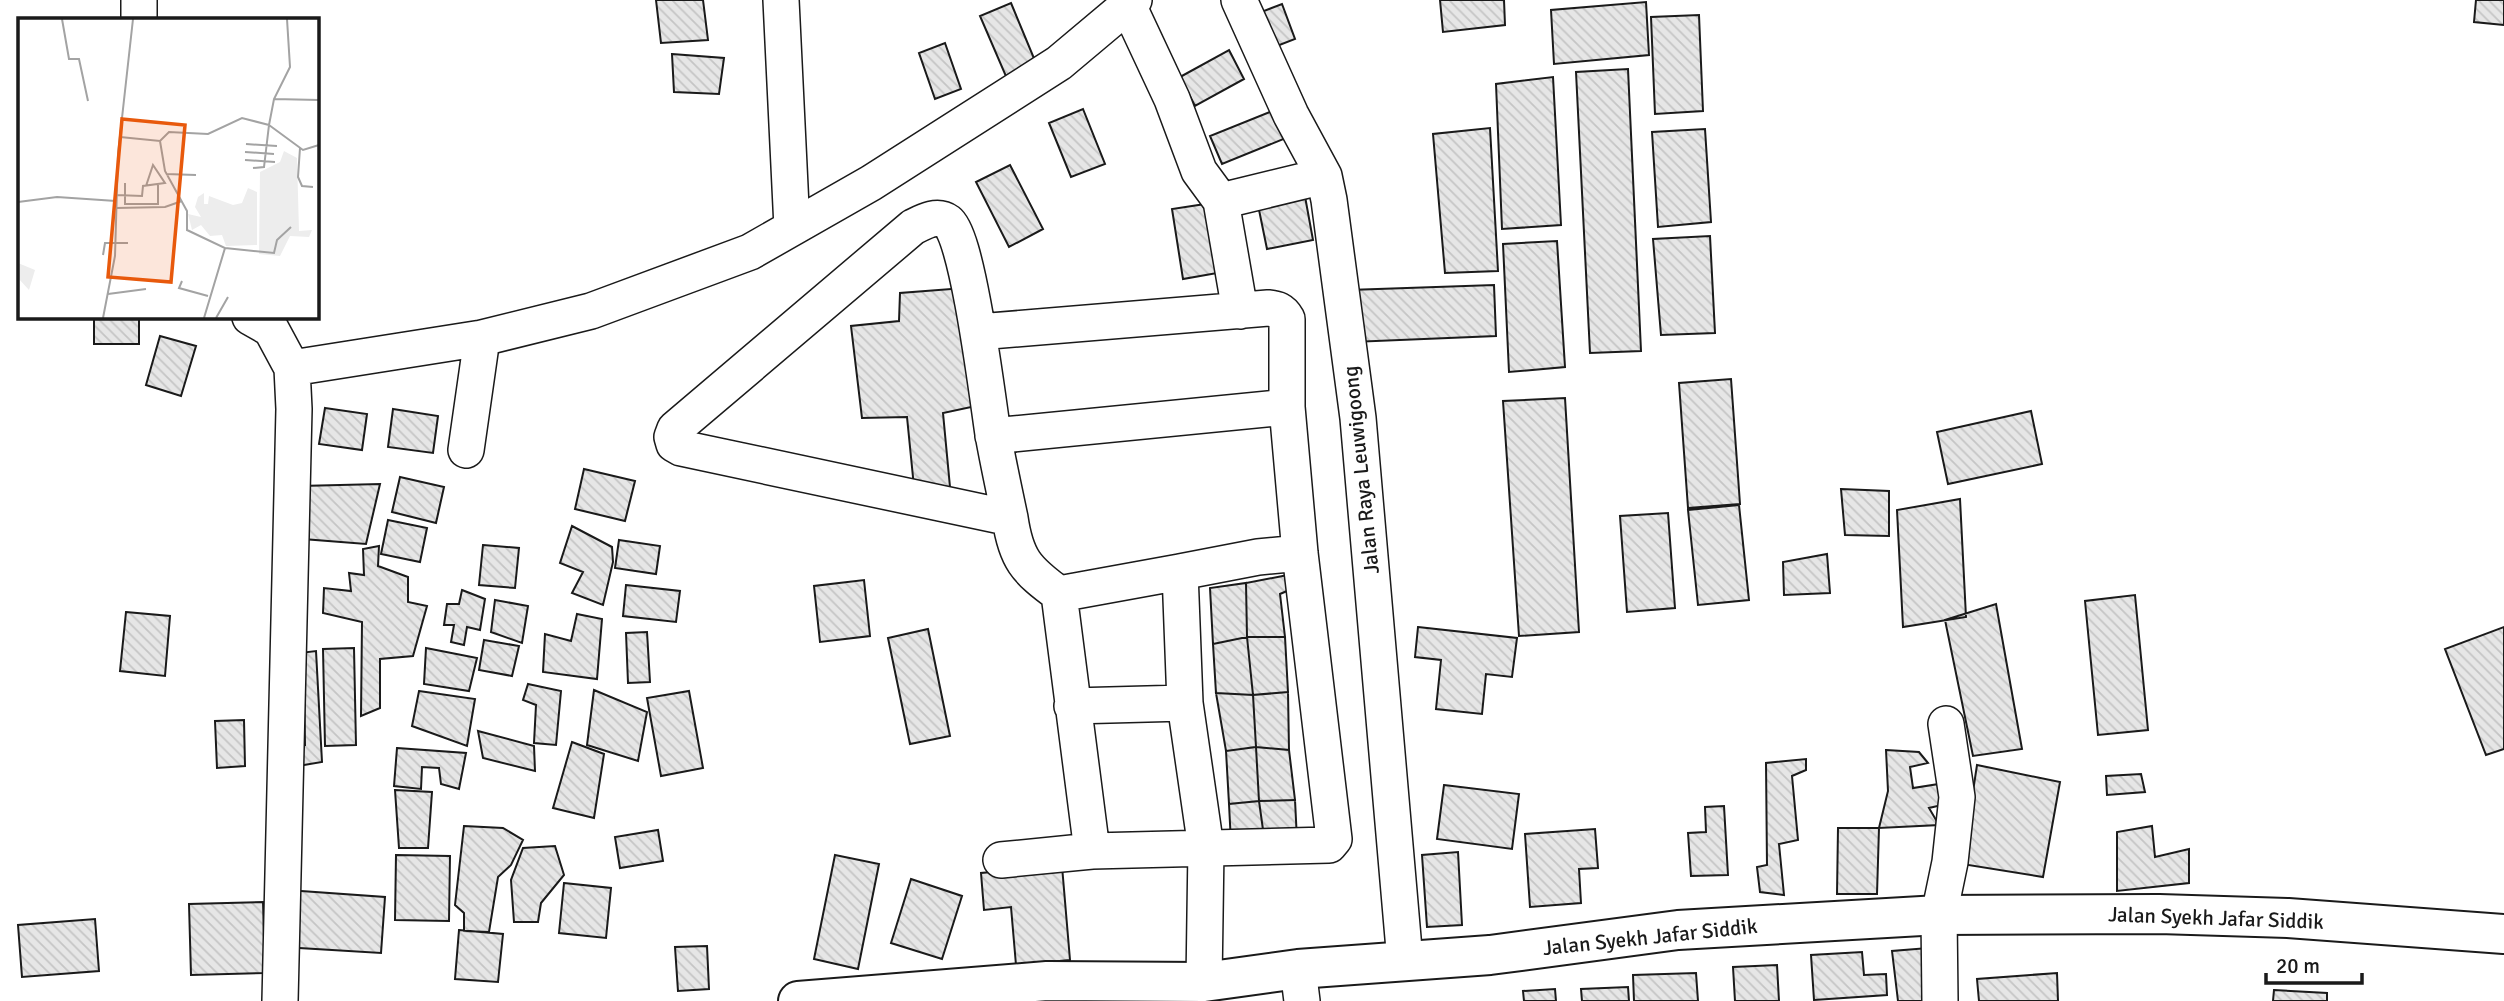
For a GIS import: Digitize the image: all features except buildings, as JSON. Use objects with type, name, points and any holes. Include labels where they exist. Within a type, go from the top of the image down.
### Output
[{"type":"main road","name":"Jalan Syekh Jafar Siddik","points":[[798,1001],[1047,981],[1300,985],[1405,961],[1490,955],[1678,930],[1939,915],[2159,914],[2288,918],[2504,934]]},
{"type":"street","points":[[139,0],[139,18]]},
{"type":"street","points":[[781,0],[792,228]]},
{"type":"street","name":"Jalan Raya Leuwigoong","points":[[1239,0],[1291,115],[1324,176],[1358,418],[1405,961]]},
{"type":"street","points":[[292,368],[482,338],[591,312],[750,252],[871,183],[1059,63],[1131,3],[1199,171],[1221,201],[1240,311]]},
{"type":"street","points":[[1221,201],[1324,176]]},
{"type":"street","points":[[1010,518],[681,449],[674,444],[671,437],[675,429],[913,227],[928,220],[941,219],[950,223],[959,242],[978,331],[993,436],[1010,518],[1025,566],[1035,577],[1059,594],[1258,557],[1300,553]]},
{"type":"street","points":[[978,331],[1275,309],[1281,311],[1287,319],[1287,407],[1300,553],[1333,842],[1329,845],[1092,851],[1001,860]]},
{"type":"street","points":[[252,318],[271,329],[292,368],[294,409],[280,1001]]},
{"type":"street","points":[[466,450],[482,338]]},
{"type":"street","points":[[993,436],[1287,407]]},
{"type":"street","points":[[1180,572],[1185,703],[1206,848],[1204,982]]},
{"type":"street","points":[[1059,594],[1092,851]]},
{"type":"street","points":[[1072,706],[1185,703]]},
{"type":"street","points":[[1940,1001],[1939,915],[1950,862],[1958,797],[1946,724]]}]
